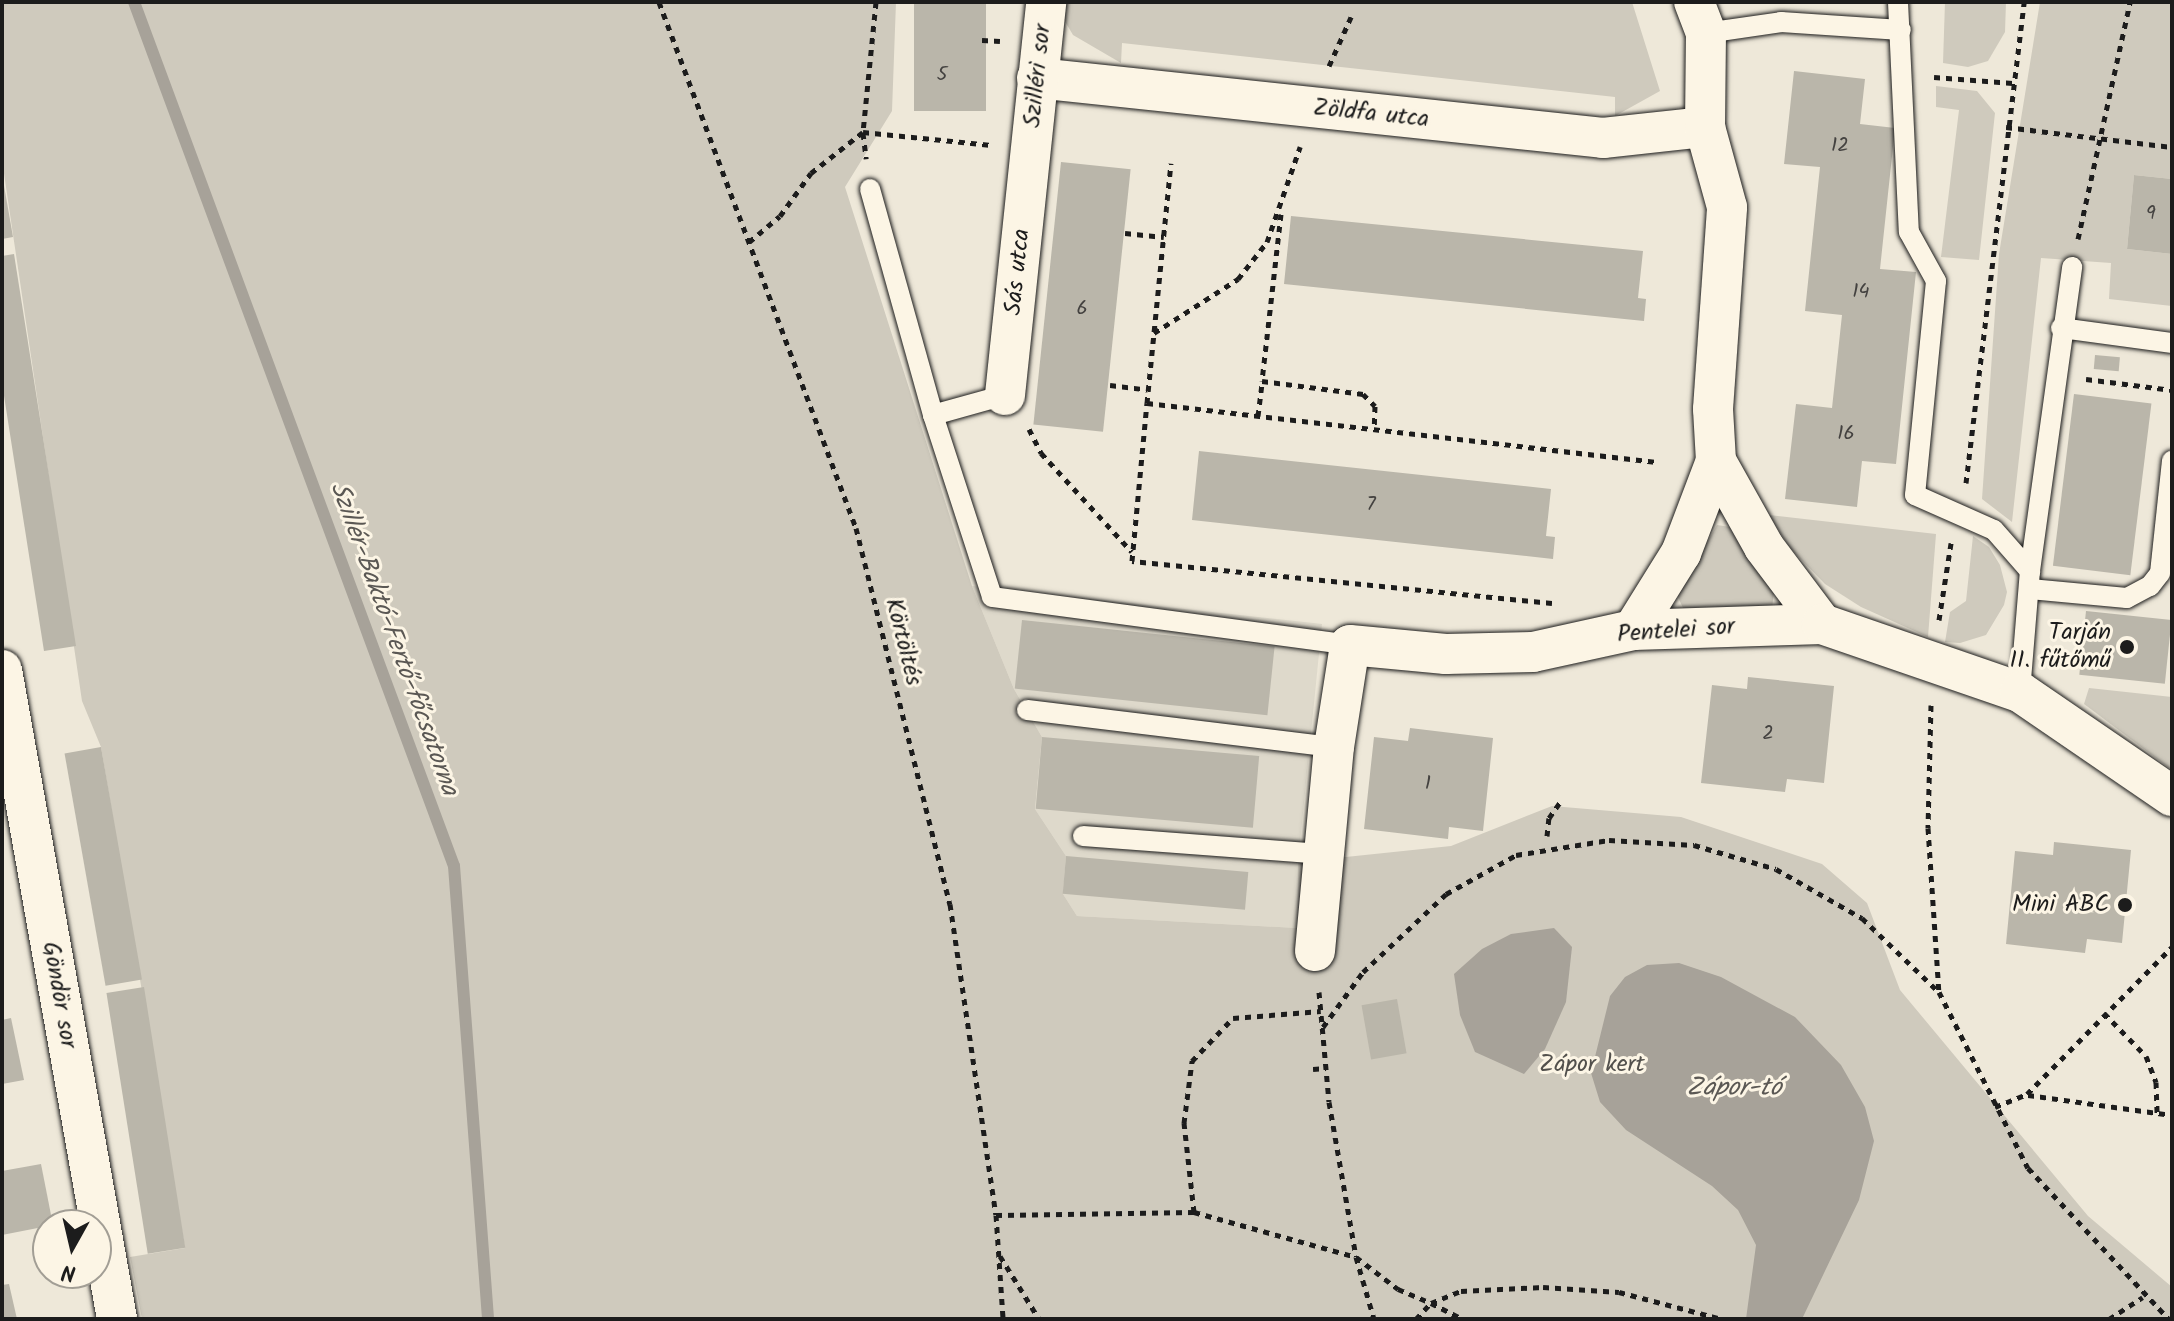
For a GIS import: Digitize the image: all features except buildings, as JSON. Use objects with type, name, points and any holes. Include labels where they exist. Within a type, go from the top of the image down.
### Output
[{"type":"street","name":"Szilléri sor","points":[[1030,149],[1046,2]]},
{"type":"street","points":[[1633,630],[1681,553],[1716,461],[1713,409],[1727,207],[1705,127],[1700,18]]},
{"type":"street","name":"Zöldfa utca","points":[[1037,78],[1603,138],[1705,127]]},
{"type":"street","name":"Sás utca","points":[[1005,395],[1030,149]]},
{"type":"street","points":[[1716,461],[1764,547],[1822,624]]},
{"type":"street","name":"Pentelei sor","points":[[1350,645],[1446,654],[1533,652],[1633,630],[1822,624],[2020,692],[2172,796]]},
{"type":"street","points":[[1315,951],[1334,747],[1350,645]]},
{"type":"street","name":"Göndör sor","points":[[2,670],[6,714],[117,1319]]},
{"type":"lane","points":[[1898,2],[1909,232],[1936,281],[1915,495],[1994,530],[2030,580],[2127,598],[2150,586],[2160,573],[2172,461]]},
{"type":"lane","points":[[1700,18],[1901,30]]},
{"type":"lane","points":[[870,189],[933,415],[992,597],[1350,645]]},
{"type":"lane","points":[[2020,692],[2030,580],[2061,328],[2072,267]]},
{"type":"lane","points":[[2061,328],[2172,343]]},
{"type":"lane","points":[[933,415],[1005,395]]},
{"type":"lane","points":[[1027,710],[1334,747]]},
{"type":"lane","points":[[1083,836],[1324,854]]},
{"type":"path","name":"Körtöltés","points":[[659,2],[856,528],[950,904],[996,1215],[1003,1319]]},
{"type":"path","points":[[863,132],[876,2]]},
{"type":"path","points":[[1939,992],[1928,828],[1932,662],[1956,513],[1965,486],[2006,127],[2024,2]]},
{"type":"path","points":[[2072,267],[2130,2]]},
{"type":"path","points":[[1154,333],[1238,279],[1267,242],[1282,205],[1311,107],[1351,17]]},
{"type":"path","points":[[1903,75],[2013,83]]},
{"type":"path","points":[[2006,127],[2172,147]]},
{"type":"path","points":[[749,242],[780,216],[811,173],[863,132],[1030,149]]},
{"type":"path","points":[[1171,163],[1132,561],[1553,603]]},
{"type":"path","points":[[1258,416],[1282,205]]},
{"type":"path","points":[[1125,233],[1164,237]]},
{"type":"path","points":[[2055,376],[2172,390]]},
{"type":"path","points":[[1262,381],[1363,394],[1375,406],[1374,429]]},
{"type":"path","points":[[1110,385],[1148,390]]},
{"type":"path","points":[[1005,395],[1041,453],[1133,553]]},
{"type":"path","points":[[1147,403],[1657,462]]},
{"type":"path","points":[[1547,836],[1549,818],[1560,802]]},
{"type":"path","points":[[1323,1027],[1363,972],[1405,931],[1479,872],[1516,855],[1609,840],[1694,845],[1776,869],[1862,918],[1939,992],[2028,1168],[2143,1297],[2169,1319]]},
{"type":"path","points":[[1995,1107],[2027,1094],[2172,947]]},
{"type":"path","points":[[1315,951],[1326,1068],[1356,1257],[1374,1319]]},
{"type":"path","points":[[1194,1212],[1184,1123],[1192,1061],[1233,1018],[1321,1011]]},
{"type":"path","points":[[2104,1013],[2146,1056],[2156,1082],[2157,1113]]},
{"type":"path","points":[[1313,1069],[1326,1068]]},
{"type":"path","points":[[2027,1094],[2172,1115]]},
{"type":"path","points":[[996,1215],[1194,1212],[1356,1257],[1398,1289],[1463,1319]]},
{"type":"path","points":[[1000,1256],[1039,1319]]},
{"type":"path","points":[[1416,1319],[1431,1303],[1461,1291],[1558,1288],[1619,1292],[1722,1319]]},
{"type":"path","points":[[2109,1319],[2143,1297]]},
{"type":"shaded area","points":[[972,586],[1322,624],[1298,862],[1297,928],[1077,916],[1063,894],[1066,856],[1035,809],[1042,737],[1014,689]]},
{"type":"green space","name":"Zápor kert","points":[[2,2],[896,2],[892,111],[845,187],[972,586],[1014,689],[1042,737],[1035,809],[1066,856],[1063,894],[1077,916],[1297,928],[1298,862],[1451,846],[1552,806],[1681,817],[1822,864],[1867,903],[1900,990],[2088,1216],[2172,1287],[2172,1319],[142,1319],[130,1257],[185,1248],[101,747],[82,701],[2,160]]},
{"type":"green space","points":[[1061,2],[1632,2],[1660,91],[1615,116],[1615,97],[1122,43],[1121,63],[1073,35],[1060,13]]},
{"type":"green space","points":[[1945,2],[2006,2],[2005,32],[1988,61],[1968,67],[1943,63]]},
{"type":"green space","points":[[2040,2],[2172,2],[2172,179],[2134,175],[2127,249],[2172,254],[2172,306],[2109,299],[2111,263],[2041,258],[2012,522],[1982,499],[1999,254]]},
{"type":"green space","points":[[1936,86],[1977,91],[1995,113],[1979,260],[1941,257],[1959,110],[1936,107]]},
{"type":"green space","points":[[1769,515],[1936,534],[1928,637],[1861,607],[1825,584],[1790,548]]},
{"type":"green space","points":[[1717,525],[1730,527],[1774,592],[1772,608],[1691,613],[1683,608],[1677,595]]},
{"type":"green space","points":[[1973,536],[1989,547],[2000,565],[2007,592],[2004,605],[1986,635],[1960,643],[1945,642],[1950,612],[1966,601]]},
{"type":"green space","points":[[2089,688],[2172,697],[2172,770],[2084,704]]},
{"type":"water","points":[[1554,928],[1572,947],[1566,1002],[1545,1049],[1524,1074],[1475,1052],[1460,1015],[1454,974],[1482,949],[1511,934]]},
{"type":"water","name":"Zápor-tó","points":[[1679,963],[1721,977],[1795,1017],[1841,1065],[1865,1107],[1874,1141],[1859,1200],[1802,1319],[1746,1319],[1756,1245],[1738,1210],[1712,1186],[1626,1130],[1600,1102],[1591,1073],[1610,996],[1625,977],[1647,965]]},
{"type":"waterway","name":"Szillér-Baktó-Fertő-főcsatorna","points":[[134,2],[454,866],[488,1319]]},
{"type":"place","name":"Tarján II. fűtőmű","points":[[2127,647]]},
{"type":"place","name":"Mini ABC","points":[[2125,905]]}]
